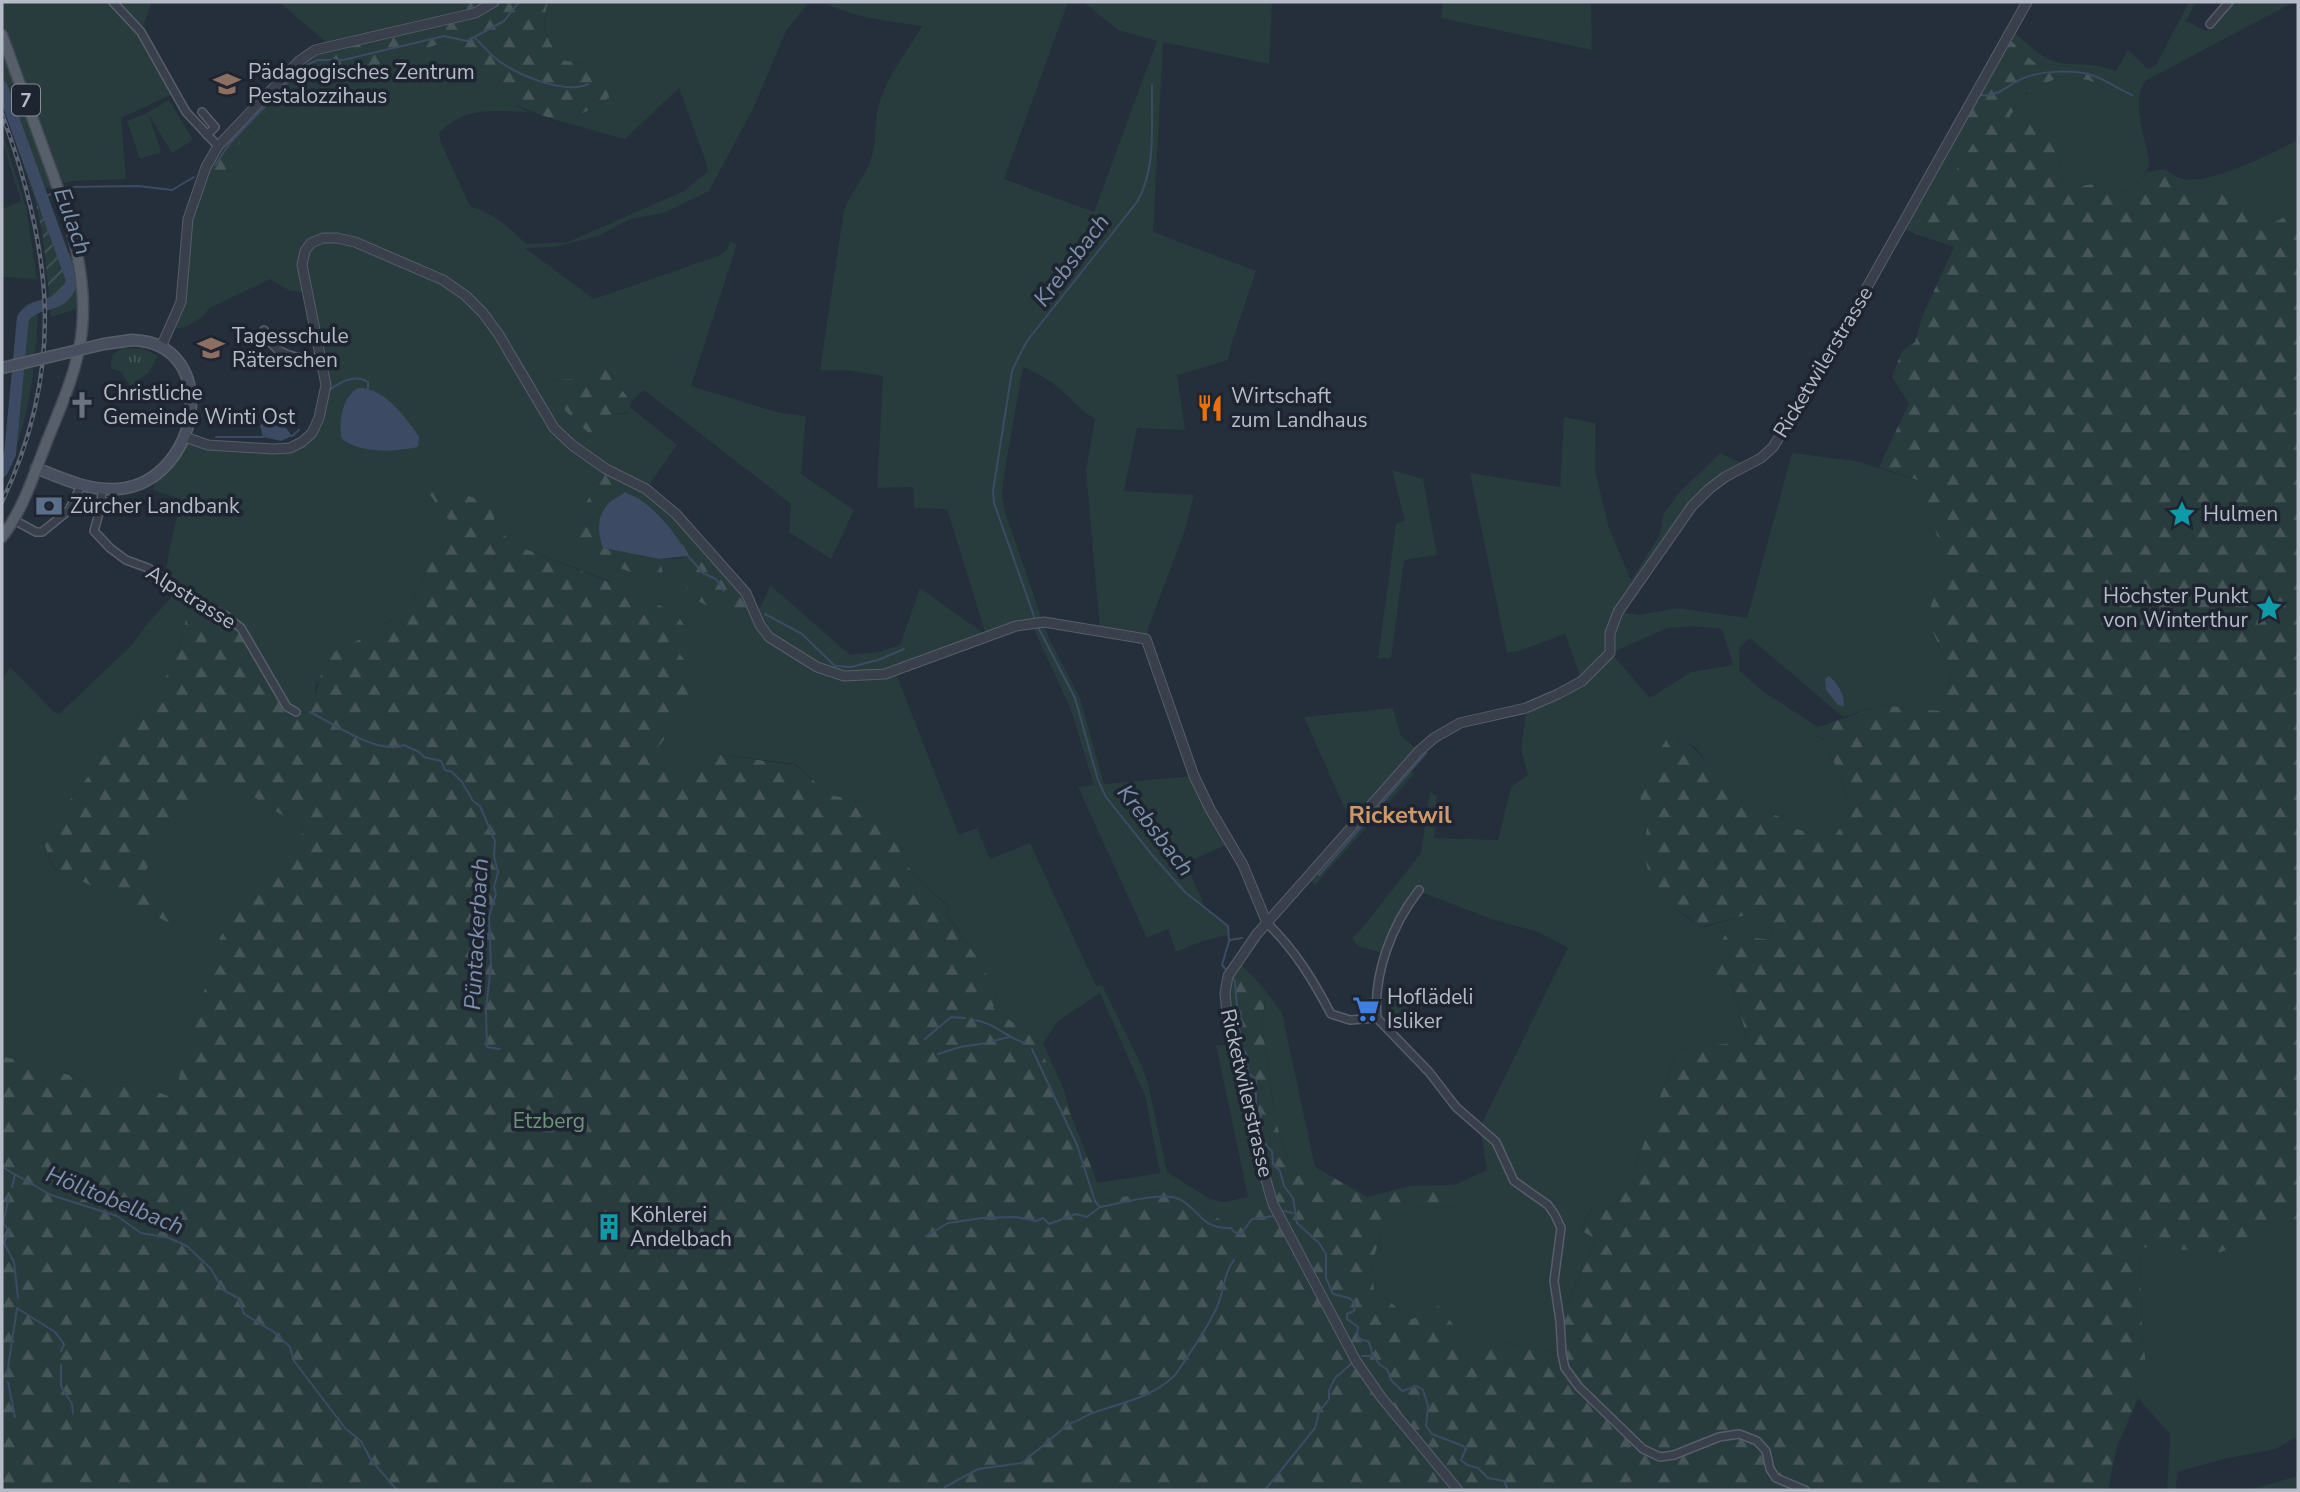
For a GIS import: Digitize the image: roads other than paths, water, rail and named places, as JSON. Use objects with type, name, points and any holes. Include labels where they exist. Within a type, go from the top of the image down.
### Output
[{"type":"main road","name":"7","points":[[2,35],[69,218],[82,279],[82,331],[76,361],[36,468],[14,520],[2,537]]},
{"type":"main road","points":[[2,368],[132,340],[161,347],[176,360],[189,384],[191,406],[185,437],[172,459],[159,472],[121,489],[102,489],[81,486],[36,468]]},
{"type":"street","points":[[113,2],[141,32],[186,112],[218,146]]},
{"type":"street","points":[[161,347],[181,302],[192,206],[206,167],[218,146],[299,61],[331,46],[474,13],[494,2]]},
{"type":"street","name":"Ricketwilerstrasse","points":[[1458,1490],[1381,1397],[1356,1361],[1273,1203],[1251,1128],[1228,1025],[1225,993],[1228,976],[1237,960],[1267,923],[1419,751],[1434,738],[1460,723],[1526,708],[1558,694],[1582,681],[1610,653],[1610,633],[1618,612],[1692,506],[1725,477],[1766,454],[1780,436],[1815,380],[2027,2]]},
{"type":"street","points":[[2210,24],[2230,2]]},
{"type":"street","points":[[202,112],[215,127],[207,135]]},
{"type":"street","points":[[185,437],[208,445],[273,449],[290,448],[312,433],[319,418],[326,385],[302,265],[305,251],[311,243],[323,238],[355,242],[443,280],[466,296],[483,313],[554,428],[572,445],[606,469],[646,489],[676,514],[746,593],[760,625],[769,637],[834,674],[864,677],[885,674],[1006,629],[1031,623],[1044,622],[1146,639],[1194,776],[1243,864],[1267,923],[1304,965],[1331,1014],[1350,1020],[1377,1018]]},
{"type":"street","points":[[264,330],[274,347],[284,352],[311,360],[322,357]]},
{"type":"street","points":[[14,520],[41,532],[69,510],[81,486]]},
{"type":"street","name":"Alpstrasse","points":[[102,489],[94,531],[126,560],[148,568],[189,599],[226,616],[241,628],[287,707],[296,712]]},
{"type":"street","points":[[1419,891],[1395,930],[1385,954],[1376,989],[1377,1018],[1429,1072],[1456,1107],[1496,1142],[1514,1181],[1548,1205],[1555,1215],[1561,1228],[1554,1281],[1565,1368],[1579,1387],[1643,1449],[1660,1457],[1674,1455],[1719,1437],[1739,1434],[1757,1441],[1766,1451],[1770,1469],[1776,1478],[1805,1490]]},
{"type":"water","points":[[358,388],[377,392],[393,404],[419,436],[418,447],[378,450],[359,447],[342,439],[342,411],[348,398]]},
{"type":"water","points":[[264,421],[286,428],[292,436],[281,441],[263,437],[260,426]]},
{"type":"water","points":[[624,493],[652,509],[670,528],[688,556],[660,559],[603,548],[599,530],[600,518],[609,503]]},
{"type":"water","points":[[1829,676],[1840,689],[1844,706],[1838,705],[1826,690],[1825,679]]},
{"type":"waterway","points":[[306,65],[318,60],[343,60],[444,36],[467,41],[504,21],[519,2]]},
{"type":"waterway","points":[[475,38],[499,61],[529,77],[567,87],[588,84]]},
{"type":"waterway","points":[[215,165],[230,143],[301,69]]},
{"type":"waterway","points":[[1981,95],[1997,93],[2029,76],[2059,72],[2089,74],[2132,95]]},
{"type":"waterway","name":"Krebsbach","points":[[1035,619],[994,503],[993,491],[1012,371],[1027,341],[1137,202],[1148,175],[1150,160],[1152,85]]},
{"type":"waterway","name":"Eulach","points":[[2,87],[72,280],[63,297],[35,308],[23,318],[10,454],[2,471]]},
{"type":"waterway","points":[[69,187],[138,186],[172,190],[194,177]]},
{"type":"waterway","points":[[43,197],[51,194]]},
{"type":"waterway","points":[[331,389],[353,379],[368,382],[368,388]]},
{"type":"waterway","points":[[292,436],[299,430]]},
{"type":"waterway","points":[[216,437],[263,437]]},
{"type":"waterway","points":[[688,556],[703,573],[716,579],[724,591]]},
{"type":"waterway","points":[[765,614],[802,634],[835,666],[851,667],[904,649]]},
{"type":"waterway","name":"Krebsbach","points":[[1038,627],[1075,698],[1098,780],[1106,797],[1185,892],[1228,926],[1229,941],[1222,965],[1227,971]]},
{"type":"waterway","name":"Püntackerbach","points":[[310,712],[369,742],[381,746],[404,745],[424,757],[441,761],[445,770],[452,772],[462,782],[473,801],[480,806],[495,841],[494,856],[498,872],[494,887],[496,894],[489,916],[491,966],[486,1009],[487,1047],[500,1049]]},
{"type":"waterway","points":[[1319,875],[1426,753]]},
{"type":"waterway","points":[[1230,940],[1242,938]]},
{"type":"waterway","name":"Krebsbach","points":[[1233,978],[1237,1006],[1241,1013],[1239,1027],[1242,1047],[1247,1055],[1248,1073],[1256,1079],[1256,1112],[1260,1114],[1263,1138],[1272,1151],[1273,1164],[1280,1171],[1284,1186],[1293,1198],[1297,1223],[1319,1243],[1326,1254],[1326,1278],[1333,1294],[1349,1298],[1355,1303],[1354,1311],[1347,1314],[1347,1319],[1358,1327],[1357,1338],[1369,1342],[1373,1356],[1387,1369],[1391,1380],[1402,1391],[1417,1386],[1423,1390],[1428,1406],[1426,1426],[1432,1434],[1463,1446],[1466,1449],[1461,1460],[1478,1468],[1488,1478],[1504,1481],[1508,1490]]},
{"type":"waterway","points":[[925,1039],[951,1017],[965,1018]]},
{"type":"waterway","points":[[974,1020],[1025,1043]]},
{"type":"waterway","points":[[993,1041],[1009,1037]]},
{"type":"waterway","points":[[938,1054],[987,1043]]},
{"type":"waterway","points":[[1032,1049],[1077,1145],[1095,1201],[1100,1207],[1153,1197],[1174,1197],[1187,1204],[1208,1223],[1231,1228],[1241,1234],[1252,1219],[1274,1216]]},
{"type":"waterway","name":"Hölltobelbach","points":[[2,1167],[51,1195],[117,1216],[141,1233],[169,1238],[187,1246],[211,1269],[223,1290],[238,1298],[244,1314],[274,1332],[290,1347],[294,1361],[345,1428],[361,1441],[371,1460],[397,1490]]},
{"type":"waterway","points":[[12,1187],[15,1175]]},
{"type":"waterway","points":[[9,1197],[3,1223],[9,1231],[4,1243],[14,1262],[18,1298]]},
{"type":"waterway","points":[[926,1236],[948,1223],[1016,1217],[1036,1221],[1043,1218],[1049,1224],[1076,1214],[1087,1217],[1100,1207]]},
{"type":"waterway","points":[[1284,1211],[1293,1213]]},
{"type":"waterway","points":[[945,1487],[978,1469],[1022,1463],[1070,1423],[1147,1394],[1167,1382],[1176,1374],[1208,1324],[1234,1260]]},
{"type":"waterway","points":[[7,1374],[17,1308],[55,1332],[64,1344],[61,1351]]},
{"type":"waterway","points":[[1362,1356],[1371,1356]]},
{"type":"waterway","points":[[1265,1490],[1315,1428],[1319,1412],[1329,1399],[1329,1390],[1335,1378],[1351,1364]]},
{"type":"waterway","points":[[61,1365],[61,1386],[72,1404],[73,1413]]},
{"type":"waterway","points":[[8,1382],[15,1417]]},
{"type":"railway","points":[[2,114],[32,213],[41,261],[45,308],[43,356],[36,404],[22,452],[2,502]]},
{"type":"place","name":"Pädagogisches Zentrum Pestalozzihaus","points":[[227,84]]},
{"type":"place","name":"Tagesschule Räterschen","points":[[211,348]]},
{"type":"place","name":"Christliche Gemeinde Winti Ost","points":[[82,405]]},
{"type":"place","name":"Wirtschaft zum Landhaus","points":[[1210,408]]},
{"type":"place","name":"Zürcher Landbank","points":[[49,506]]},
{"type":"place","name":"Hulmen","points":[[2182,514]]},
{"type":"place","name":"Höchster Punkt von Winterthur","points":[[2269,608]]},
{"type":"place","name":"Hoflädeli Isliker","points":[[1366,1009]]},
{"type":"place","name":"Köhlerei Andelbach","points":[[609,1227]]},
{"type":"district","name":"Ricketwil","points":[[1400,815]]},
{"type":"park label","name":"Etzberg","points":[[549,1121]]}]
